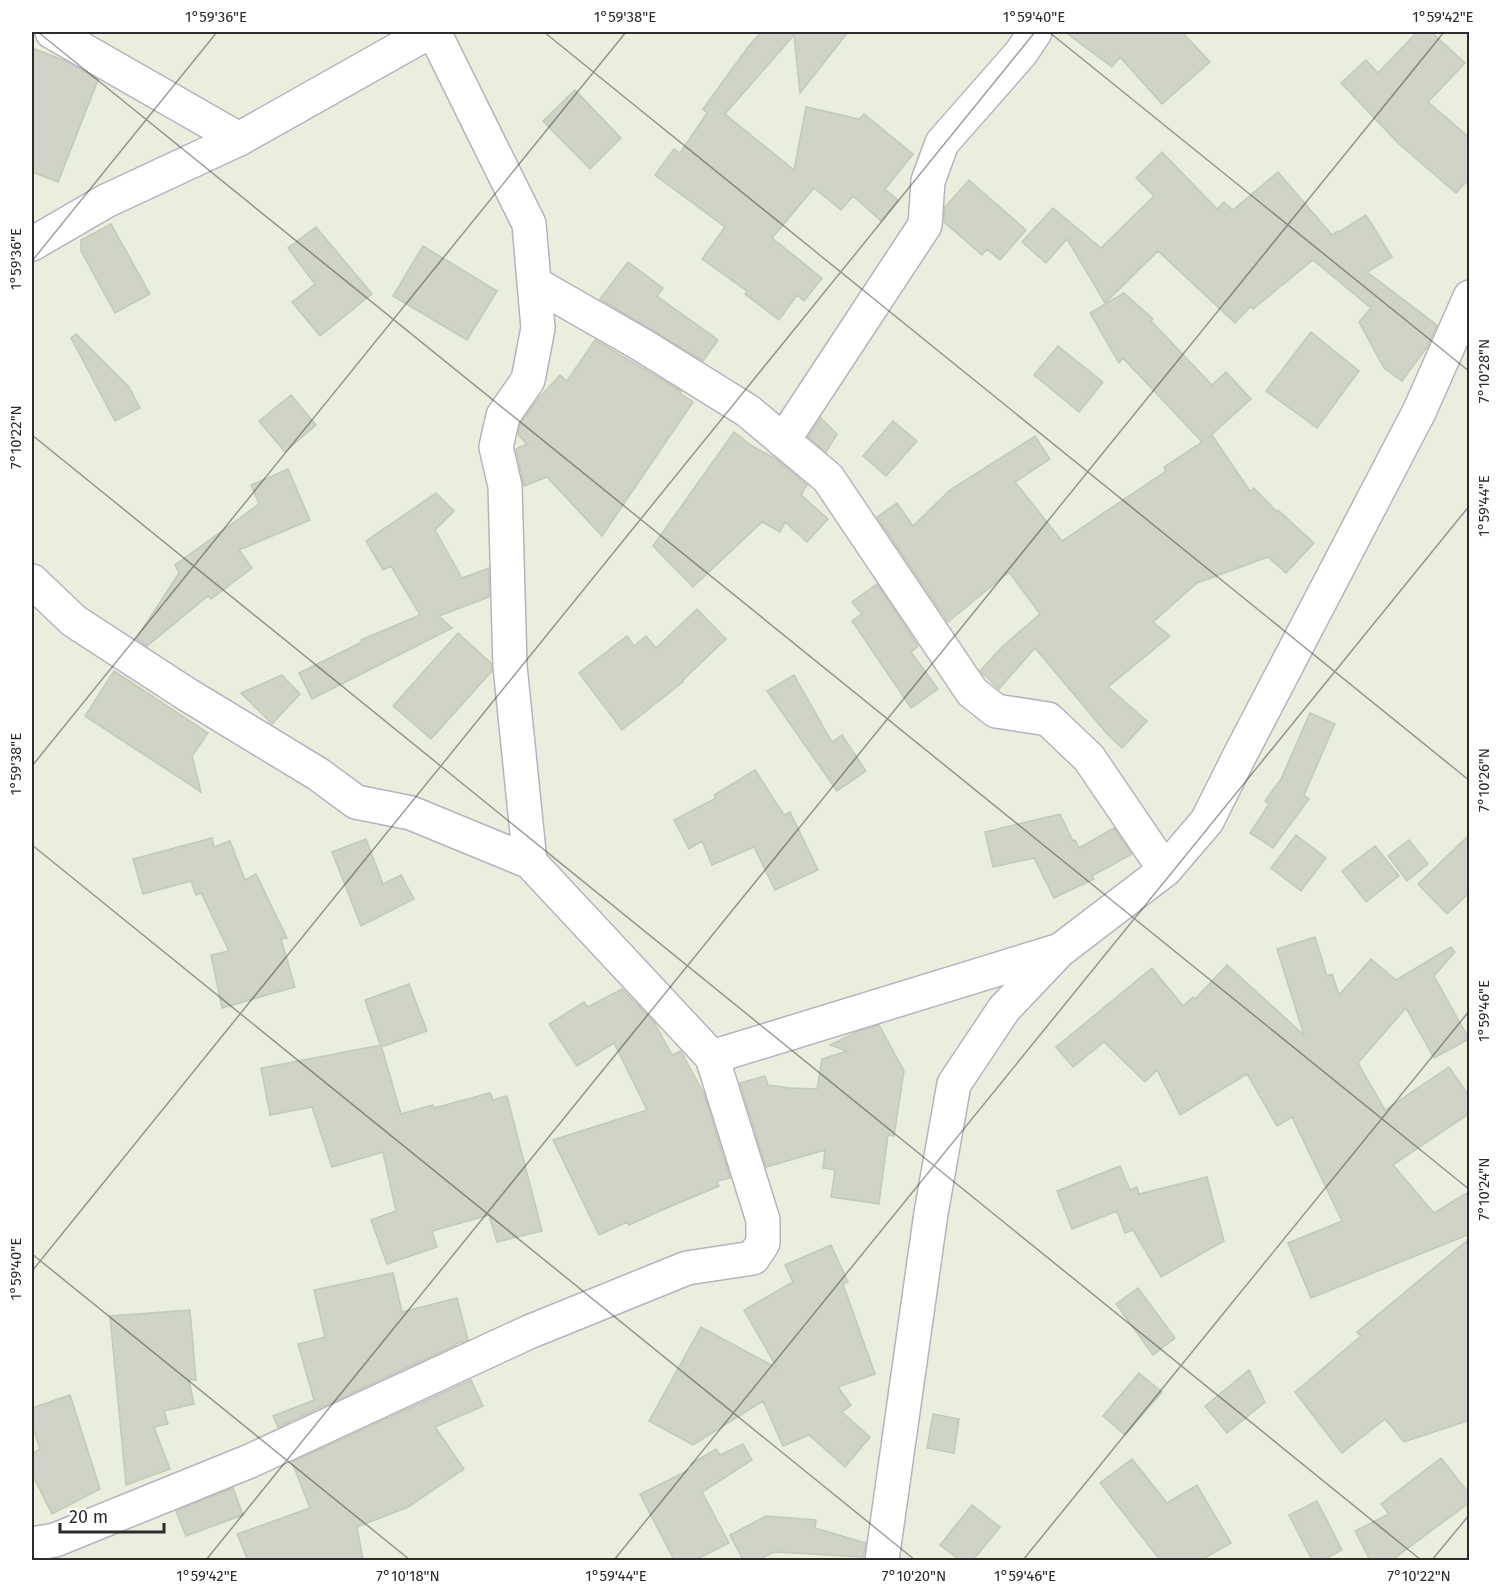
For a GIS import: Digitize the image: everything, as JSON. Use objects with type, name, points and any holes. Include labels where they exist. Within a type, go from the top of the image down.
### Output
[{"type":"street","points":[[52,32],[239,139]]},
{"type":"street","points":[[32,244],[106,201],[239,139],[429,32]]},
{"type":"street","points":[[434,32],[529,224],[538,328],[528,380],[503,416],[496,447],[506,486],[510,666],[530,862]]},
{"type":"street","points":[[783,441],[925,225],[928,181],[942,144],[1021,53],[1035,32]]},
{"type":"street","points":[[534,283],[642,345],[748,411],[828,478],[972,692],[996,711],[1048,719],[1089,758],[1165,870]]},
{"type":"street","points":[[882,1560],[931,1213],[954,1084],[1004,1010],[1059,951],[1165,870],[1207,822],[1240,753],[1419,412],[1470,297]]},
{"type":"street","points":[[32,580],[74,621],[188,695],[318,774],[356,802],[411,813],[530,862],[712,1057],[763,1220],[763,1243],[753,1258],[687,1268],[529,1332],[250,1461],[55,1540],[32,1544]]},
{"type":"street","points":[[712,1057],[1059,951]]},
{"type":"building","points":[[761,32],[848,32],[800,93],[794,35],[725,114],[794,170],[806,107],[859,119],[864,114],[913,154],[885,189],[898,200],[881,221],[853,196],[841,210],[814,188],[772,238],[822,278],[804,301],[797,295],[779,320],[745,294],[747,291],[702,259],[725,227],[655,175],[674,149],[680,153],[707,113],[703,109]]},
{"type":"building","points":[[1065,32],[1182,32],[1210,62],[1162,104],[1120,57],[1112,67]]},
{"type":"building","points":[[1417,32],[1431,32],[1465,63],[1428,102],[1470,138],[1470,178],[1456,193],[1399,144],[1341,83],[1366,60],[1378,73]]},
{"type":"building","points":[[32,48],[66,61],[98,80],[58,182],[32,172]]},
{"type":"building","points":[[575,90],[621,138],[590,169],[543,121]]},
{"type":"building","points":[[1162,152],[1217,209],[1224,202],[1233,210],[1278,172],[1332,235],[1366,215],[1392,257],[1367,272],[1437,325],[1427,347],[1402,381],[1384,368],[1359,322],[1371,308],[1313,260],[1253,309],[1250,307],[1235,323],[1158,251],[1105,303],[1067,239],[1046,263],[1022,242],[1053,208],[1101,248],[1154,196],[1136,178]]},
{"type":"building","points":[[969,180],[1026,230],[1000,260],[987,249],[982,255],[944,222],[945,207]]},
{"type":"building","points":[[111,224],[150,294],[115,313],[81,251],[81,240]]},
{"type":"building","points":[[316,227],[372,294],[320,336],[292,302],[315,284],[288,248]]},
{"type":"building","points":[[423,246],[497,291],[467,340],[393,296]]},
{"type":"building","points":[[628,262],[663,288],[657,296],[718,340],[703,361],[600,299]]},
{"type":"building","points":[[1124,293],[1153,319],[1151,321],[1212,385],[1226,372],[1251,399],[1208,438],[1212,435],[1250,491],[1254,488],[1277,512],[1278,510],[1314,543],[1286,573],[1268,557],[1197,583],[1153,622],[1170,636],[1108,687],[1147,721],[1122,748],[1108,735],[1035,648],[999,689],[980,671],[1002,647],[1040,614],[1009,572],[948,622],[877,517],[897,503],[913,526],[950,490],[1035,436],[1050,459],[1015,482],[1062,541],[1166,471],[1164,467],[1202,442],[1123,358],[1119,363],[1090,313]]},
{"type":"building","points":[[1311,332],[1359,371],[1317,428],[1266,391]]},
{"type":"building","points":[[76,334],[129,387],[140,408],[115,421],[71,338]]},
{"type":"building","points":[[595,340],[681,391],[680,393],[693,402],[602,536],[547,477],[524,486],[516,449],[527,444],[518,435],[520,424],[537,400],[560,375],[567,381]]},
{"type":"building","points":[[1058,346],[1103,382],[1079,412],[1034,375]]},
{"type":"building","points":[[291,395],[316,425],[285,452],[259,421]]},
{"type":"building","points":[[821,418],[837,434],[826,452],[808,437]]},
{"type":"building","points":[[893,421],[917,441],[886,476],[863,456]]},
{"type":"building","points":[[734,432],[752,446],[776,459],[807,485],[801,495],[828,519],[807,542],[785,522],[780,532],[762,522],[693,587],[653,546]]},
{"type":"building","points":[[288,469],[310,520],[239,550],[252,568],[211,599],[208,596],[147,646],[136,639],[179,573],[175,565],[259,504],[251,485]]},
{"type":"building","points":[[436,493],[454,511],[435,530],[462,578],[489,568],[489,597],[439,616],[452,628],[312,699],[299,673],[362,642],[361,640],[420,615],[391,566],[383,570],[366,541]]},
{"type":"building","points":[[877,584],[918,646],[911,652],[938,689],[911,708],[852,621],[862,614],[852,602]]},
{"type":"building","points":[[697,609],[726,639],[683,682],[622,730],[579,673],[627,636],[634,646],[646,636],[656,648]]},
{"type":"building","points":[[458,633],[491,663],[492,671],[431,739],[393,706]]},
{"type":"building","points":[[114,671],[208,733],[192,756],[201,792],[85,716]]},
{"type":"building","points":[[282,675],[300,694],[272,724],[241,693]]},
{"type":"building","points":[[794,675],[832,742],[842,735],[866,771],[837,791],[767,691]]},
{"type":"building","points":[[1310,713],[1335,724],[1304,795],[1309,799],[1273,848],[1250,833],[1269,804],[1265,801],[1281,779]]},
{"type":"building","points":[[755,770],[784,815],[790,812],[818,870],[775,890],[754,847],[712,865],[702,841],[689,849],[674,820],[716,798],[714,795]]},
{"type":"building","points":[[1060,814],[1073,841],[1075,840],[1079,848],[1114,828],[1132,854],[1092,876],[1094,879],[1054,898],[1034,858],[993,867],[985,832]]},
{"type":"building","points":[[1470,834],[1470,892],[1447,914],[1418,884]]},
{"type":"building","points":[[1296,835],[1326,858],[1301,891],[1271,868]]},
{"type":"building","points":[[212,838],[214,847],[230,841],[245,880],[256,874],[287,938],[281,939],[295,987],[222,1008],[211,955],[229,951],[201,893],[196,895],[191,881],[143,894],[133,859]]},
{"type":"building","points":[[366,839],[383,884],[401,875],[414,899],[361,926],[332,852]]},
{"type":"building","points":[[1409,840],[1428,864],[1407,881],[1388,856]]},
{"type":"building","points":[[1375,846],[1399,876],[1366,902],[1342,871]]},
{"type":"building","points":[[1315,937],[1327,976],[1332,974],[1339,995],[1371,959],[1396,980],[1451,947],[1455,952],[1434,976],[1469,1039],[1434,1058],[1406,1008],[1358,1063],[1385,1110],[1449,1067],[1470,1097],[1470,1113],[1393,1165],[1434,1213],[1470,1191],[1470,1234],[1311,1298],[1288,1243],[1342,1221],[1292,1117],[1277,1126],[1247,1074],[1180,1115],[1157,1070],[1145,1082],[1104,1042],[1073,1067],[1056,1047],[1152,968],[1183,1006],[1193,997],[1195,999],[1227,965],[1304,1035],[1277,949]]},
{"type":"building","points":[[409,984],[427,1031],[381,1047],[365,1000]]},
{"type":"building","points":[[622,989],[654,1022],[672,1055],[681,1051],[704,1094],[730,1178],[717,1181],[719,1186],[629,1225],[627,1222],[599,1235],[553,1140],[647,1110],[614,1043],[577,1066],[549,1024],[584,1002],[588,1007]]},
{"type":"building","points":[[879,1025],[904,1071],[894,1136],[888,1135],[879,1204],[831,1197],[835,1170],[823,1168],[825,1150],[766,1167],[740,1083],[765,1076],[768,1085],[817,1089],[822,1059],[847,1051],[830,1045],[859,1031]]},
{"type":"building","points":[[381,1045],[401,1114],[490,1093],[493,1100],[507,1096],[542,1231],[497,1242],[489,1215],[432,1231],[437,1247],[387,1264],[371,1220],[396,1211],[383,1152],[332,1167],[312,1107],[270,1115],[261,1068]]},
{"type":"building","points":[[1120,1166],[1130,1190],[1137,1187],[1139,1194],[1207,1177],[1224,1241],[1161,1277],[1133,1230],[1125,1233],[1117,1211],[1072,1229],[1057,1191]]},
{"type":"building","points":[[1470,1238],[1470,1420],[1404,1442],[1385,1419],[1342,1453],[1295,1392],[1361,1336],[1357,1332]]},
{"type":"building","points":[[831,1245],[848,1282],[843,1284],[875,1374],[838,1387],[851,1405],[842,1412],[870,1437],[845,1467],[809,1435],[783,1446],[763,1401],[693,1445],[649,1421],[701,1327],[777,1368],[744,1310],[793,1282],[785,1265]]},
{"type":"building","points":[[393,1273],[402,1312],[457,1298],[468,1340],[278,1427],[273,1416],[314,1400],[298,1344],[325,1337],[314,1290]]},
{"type":"building","points":[[1138,1288],[1175,1338],[1153,1355],[1116,1304]]},
{"type":"building","points":[[190,1310],[196,1380],[189,1380],[194,1404],[164,1411],[168,1424],[154,1427],[170,1469],[126,1485],[110,1316]]},
{"type":"building","points":[[1249,1370],[1265,1402],[1227,1433],[1205,1406]]},
{"type":"building","points":[[1139,1373],[1162,1392],[1125,1435],[1103,1416]]},
{"type":"building","points":[[471,1380],[483,1406],[435,1427],[464,1469],[408,1507],[357,1527],[363,1560],[248,1560],[237,1534],[310,1508],[292,1462]]},
{"type":"building","points":[[70,1395],[100,1489],[52,1514],[32,1474],[32,1454],[40,1449],[32,1425],[32,1408]]},
{"type":"building","points":[[933,1414],[959,1419],[954,1453],[927,1448]]},
{"type":"building","points":[[743,1444],[752,1460],[702,1492],[729,1543],[695,1560],[674,1560],[640,1494],[693,1468],[691,1464],[716,1449],[720,1455]]},
{"type":"building","points":[[1441,1458],[1470,1495],[1470,1502],[1392,1560],[1370,1560],[1355,1531],[1389,1514],[1381,1504]]},
{"type":"building","points":[[1132,1459],[1167,1503],[1197,1485],[1231,1543],[1201,1560],[1160,1560],[1100,1483]]},
{"type":"building","points":[[233,1488],[243,1515],[186,1536],[176,1511]]},
{"type":"building","points":[[1317,1501],[1342,1550],[1323,1560],[1312,1560],[1289,1515]]},
{"type":"building","points":[[972,1505],[1000,1527],[973,1560],[960,1560],[940,1545]]},
{"type":"building","points":[[766,1516],[816,1520],[815,1528],[866,1543],[863,1557],[774,1552],[758,1560],[743,1560],[730,1535]]}]
